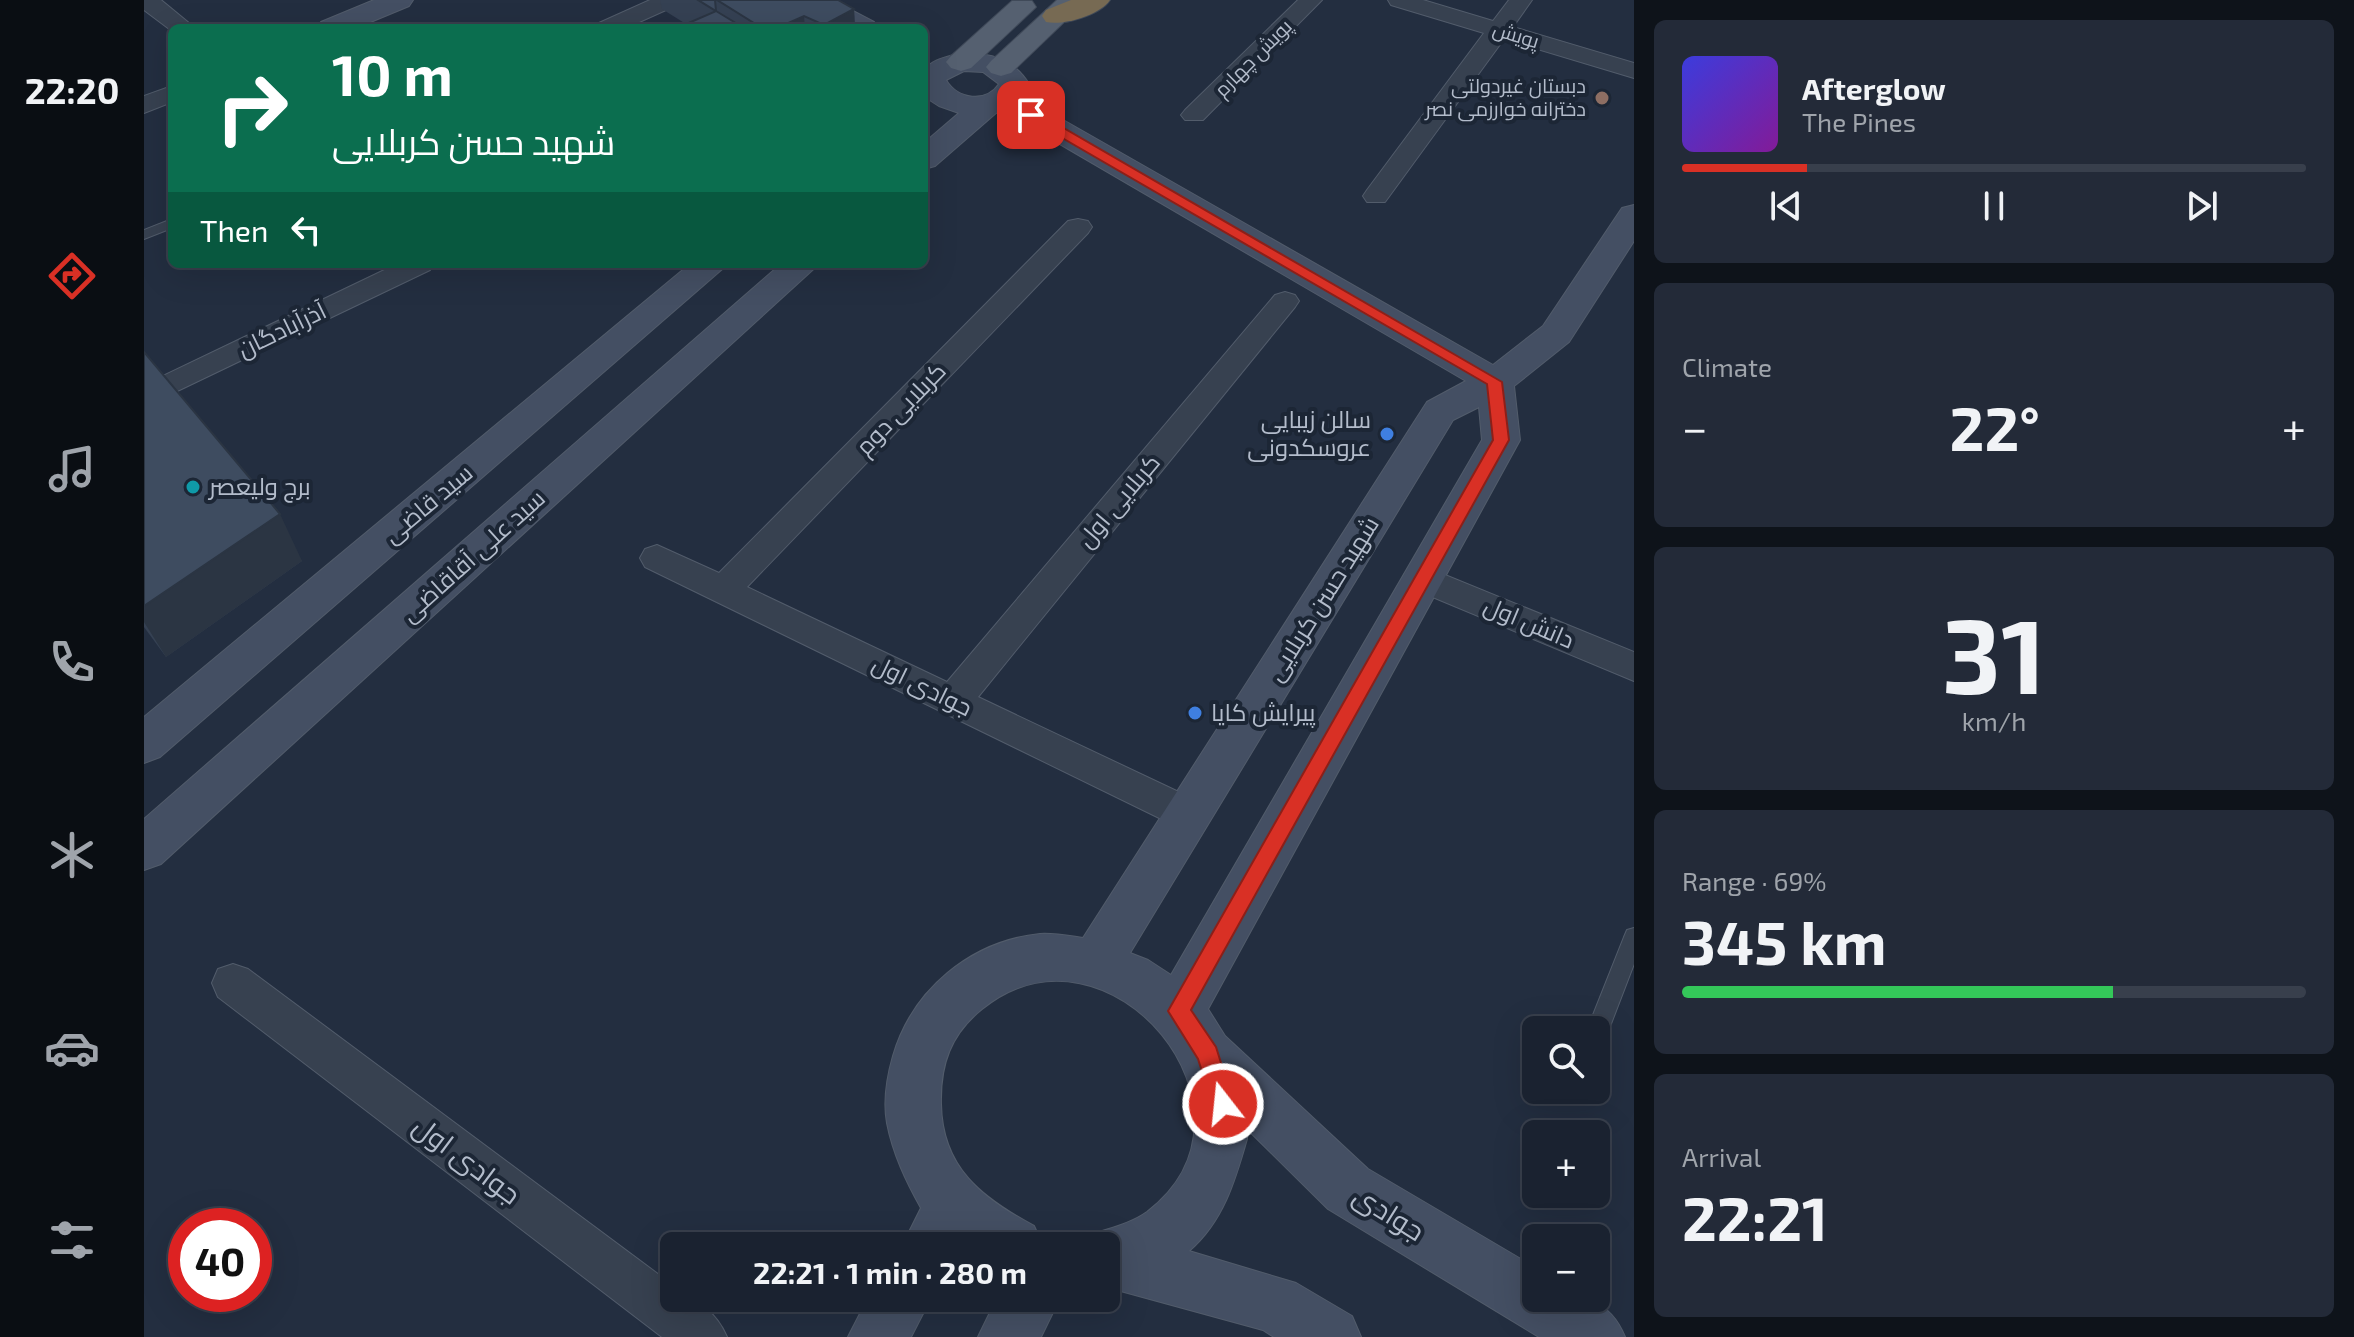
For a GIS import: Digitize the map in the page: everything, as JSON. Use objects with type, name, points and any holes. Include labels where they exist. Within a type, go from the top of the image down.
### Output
[{"type":"highway","points":[[1065,8],[1096,0]]},
{"type":"main road","points":[[936,71],[1030,0]]},
{"type":"main road","points":[[997,90],[1065,8]]},
{"type":"street","points":[[146,0],[178,24]]},
{"type":"street","points":[[341,24],[399,0]]},
{"type":"street","points":[[616,24],[669,0]]},
{"type":"street","points":[[811,0],[856,24]]},
{"type":"street","name":"پویش چهارم","points":[[1194,115],[1311,0]]},
{"type":"street","name":"پویش","points":[[1399,0],[1634,71]]},
{"type":"street","points":[[1376,196],[1521,0]]},
{"type":"street","points":[[997,90],[970,106],[940,97],[932,89],[936,71],[982,62],[997,90],[1495,382],[1501,440],[1423,579],[1194,1033],[1223,1104],[1219,1155],[1197,1202],[1158,1238],[1120,1253]]},
{"type":"street","points":[[928,155],[997,90]]},
{"type":"street","points":[[144,105],[168,95]]},
{"type":"street","name":"شهید حسن کربلایی","points":[[1096,962],[1440,411],[1495,382],[1556,334],[1634,215]]},
{"type":"street","name":"کربلایی دوم","points":[[723,590],[1078,227]]},
{"type":"street","name":"آذرآبادگان","points":[[144,397],[412,268]]},
{"type":"street","name":"سید قاضی","points":[[144,744],[706,268]]},
{"type":"street","name":"سید علی آقاقاضی","points":[[144,849],[798,268]]},
{"type":"street","name":"کربلایی اول","points":[[953,701],[1285,301]]},
{"type":"street","name":"جوادی اول","points":[[657,558],[1188,815]]},
{"type":"street","name":"دانش اول","points":[[1423,579],[1634,667]]},
{"type":"street","name":"جوادی","points":[[966,1232],[943,1226],[911,1114],[914,1066],[931,1023],[962,989],[1003,966],[1048,957],[1096,962],[1140,981],[1348,1189],[1595,1337]]},
{"type":"street","name":"جوادی اول","points":[[233,983],[702,1337]]},
{"type":"street","points":[[1120,1262],[1275,1304],[1331,1337]]},
{"type":"street","points":[[878,1337],[893,1312]]},
{"type":"street","points":[[1008,1337],[1022,1312]]},
{"type":"lane","points":[[144,235],[168,225]]},
{"type":"lane","points":[[1603,1016],[1634,937]]},
{"type":"building","points":[[698,0],[715,0],[716,11]]},
{"type":"building","points":[[717,0],[838,0],[854,9],[826,24],[804,16],[786,24],[756,24]]},
{"type":"building","points":[[716,11],[737,24],[686,24]]},
{"type":"building","name":"برج ولیعصر","points":[[144,352],[280,514],[144,606]]},
{"type":"place","name":"دبستان غیردولتی دخترانه خوارزمی نصر","points":[[1602,98]]},
{"type":"place","name":"سالن زیبایی عروسکدونی","points":[[1387,434]]},
{"type":"place","name":"برج ولیعصر","points":[[193,487]]},
{"type":"place","name":"پیرایش کایا","points":[[1195,713]]},
{"type":"route","points":[[1031,115],[1495,382],[1501,440],[1179,1011],[1208,1054],[1223,1104]]}]
